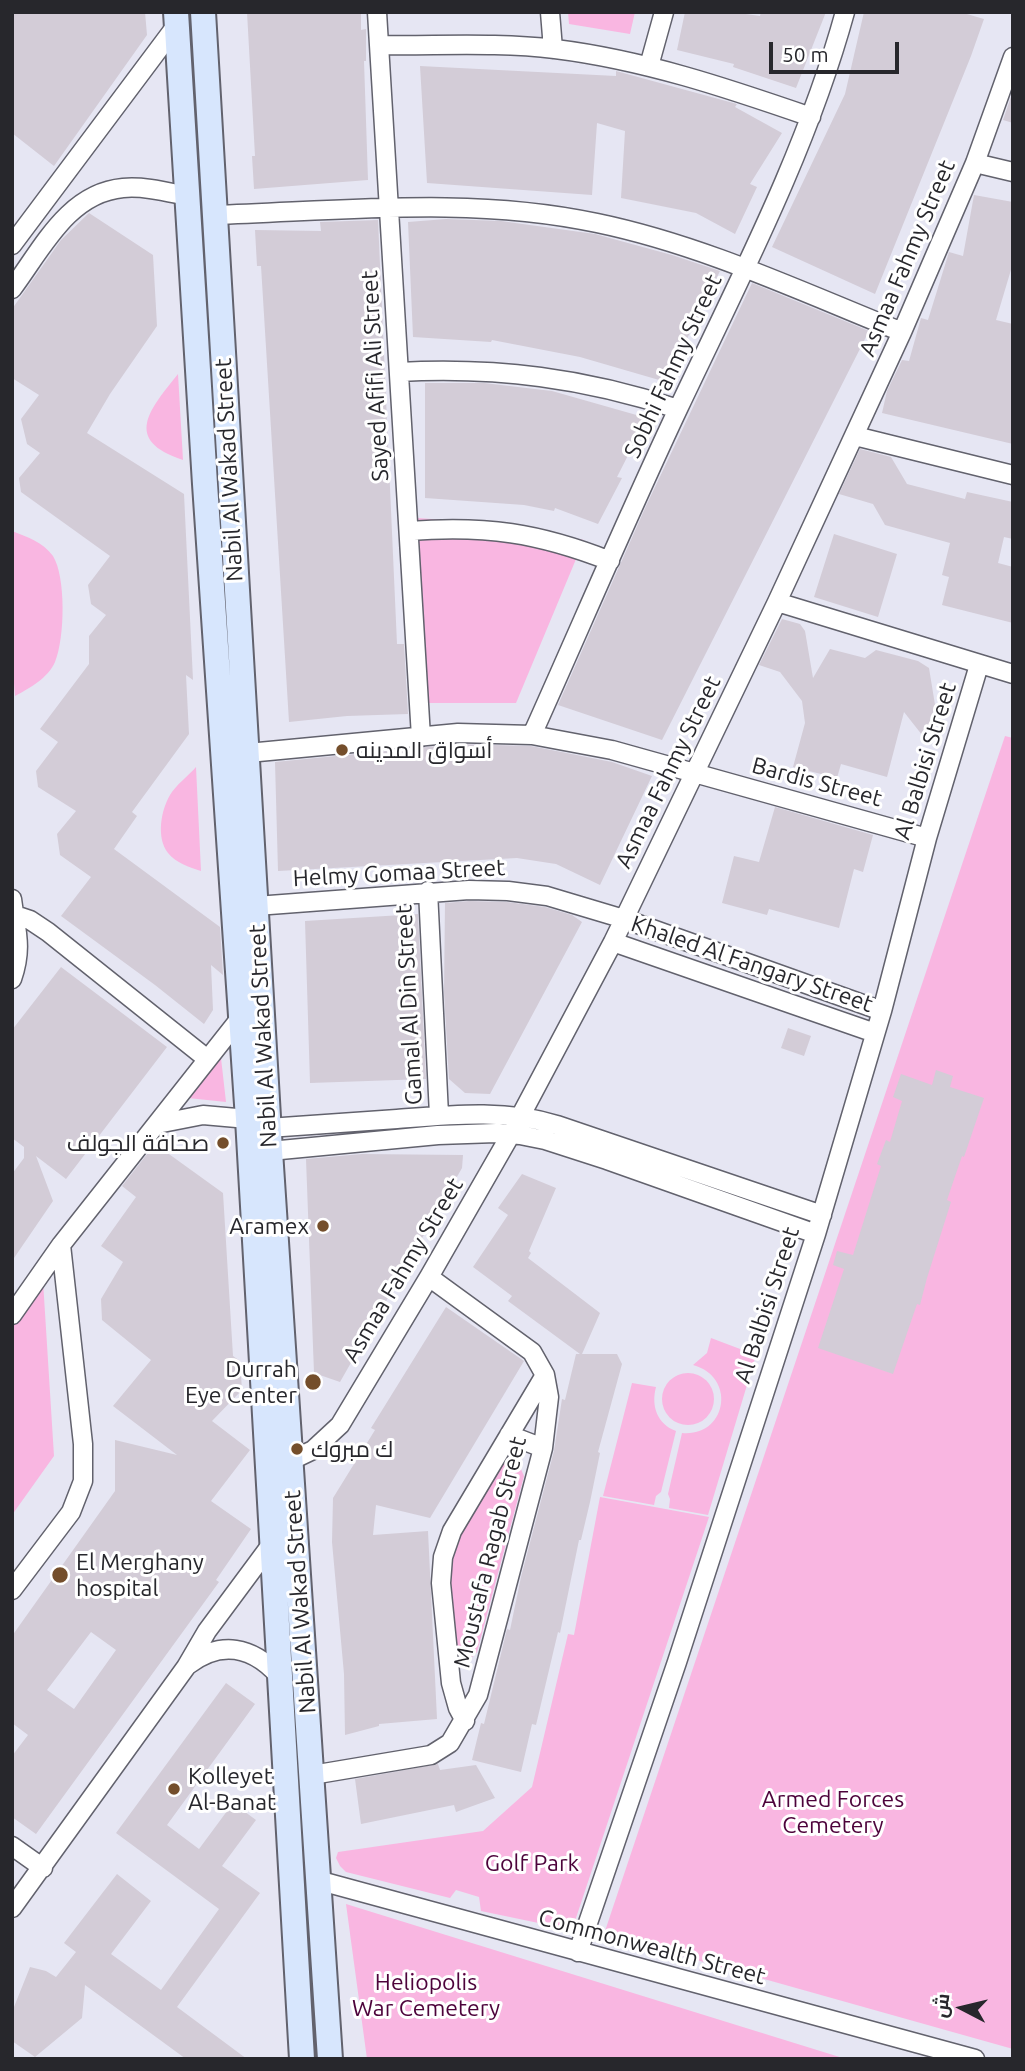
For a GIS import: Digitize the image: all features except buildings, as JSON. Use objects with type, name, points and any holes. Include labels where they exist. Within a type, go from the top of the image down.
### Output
[{"type":"street","name":"Nabil Al Wakad Street","points":[[203,12],[215,215],[225,593],[241,1017],[262,1133],[290,1461],[330,2059]]},
{"type":"street","name":"Sayed Afifi Ali Street","points":[[377,12],[421,737]]},
{"type":"street","points":[[550,12],[553,49]]},
{"type":"street","points":[[649,66],[664,12]]},
{"type":"street","name":"Sobhi Fahmy Street","points":[[532,735],[678,410],[746,269],[811,117],[845,12]]},
{"type":"street","name":"Nabil Al Wakad Street","points":[[176,19],[187,196],[225,593],[248,753],[256,906],[273,1542],[302,2059]]},
{"type":"street","points":[[42,248],[15,235],[176,19]]},
{"type":"street","points":[[379,45],[553,49],[649,66],[811,117]]},
{"type":"street","name":"Asmaa Fahmy Street","points":[[290,1461],[313,1450],[340,1425],[511,1134],[613,942],[855,436],[975,163],[1013,57]]},
{"type":"street","points":[[975,163],[1013,172]]},
{"type":"street","points":[[12,289],[68,213],[94,195],[125,187],[187,196]]},
{"type":"street","points":[[215,215],[389,209],[493,209],[595,222],[695,249],[902,332]]},
{"type":"street","points":[[399,373],[480,370],[560,378],[600,386],[678,410]]},
{"type":"street","points":[[855,436],[1013,475]]},
{"type":"street","points":[[409,531],[452,528],[493,530],[573,546],[610,561]]},
{"type":"street","points":[[777,602],[1013,674]]},
{"type":"street","name":"Al Balbisi Street","points":[[578,1952],[677,1662],[822,1215],[882,1012],[927,838],[979,665]]},
{"type":"street","name":"Bardis Street","points":[[248,753],[458,733],[532,735],[612,750],[927,838]]},
{"type":"street","name":"Helmy Gomaa Street","points":[[256,906],[428,891],[508,891],[585,906],[624,919]]},
{"type":"street","name":"Gamal Al Din Street","points":[[428,891],[439,1115]]},
{"type":"street","points":[[13,909],[48,932],[206,1058]]},
{"type":"street","points":[[13,909],[19,940],[13,976]]},
{"type":"street","name":"Khaled Al Fangary Street","points":[[624,919],[882,1012]]},
{"type":"street","name":"Khaled Al Fangary Street","points":[[613,942],[875,1033]]},
{"type":"street","points":[[12,1315],[61,1245],[241,1017]]},
{"type":"street","points":[[157,1124],[203,1115],[262,1133],[511,1134],[533,1137],[816,1234]]},
{"type":"street","points":[[262,1133],[439,1115],[521,1116],[557,1125],[822,1215]]},
{"type":"street","points":[[12,1590],[71,1512],[83,1481],[83,1444],[61,1245]]},
{"type":"street","points":[[429,1277],[522,1343],[540,1363],[545,1375],[452,1531],[443,1557],[440,1583],[451,1683],[465,1721]]},
{"type":"street","name":"Moustafa Ragab Street","points":[[312,1775],[431,1755],[450,1743],[465,1721],[484,1678],[543,1448],[549,1397],[545,1375]]},
{"type":"street","points":[[509,1435],[543,1448]]},
{"type":"street","points":[[12,1908],[186,1667],[207,1630],[273,1542]]},
{"type":"street","points":[[186,1667],[216,1650],[234,1649],[252,1653],[267,1663],[279,1676]]},
{"type":"street","points":[[12,1846],[43,1868]]},
{"type":"street","name":"Commonwealth Street","points":[[317,1880],[975,2059]]},
{"type":"green space","points":[[568,12],[635,12],[630,34],[569,24]]},
{"type":"green space","points":[[178,374],[183,460],[164,452],[153,443],[147,433],[151,411]]},
{"type":"green space","points":[[418,518],[498,524],[584,540],[516,703],[425,703]]},
{"type":"green space","points":[[12,531],[40,544],[53,556],[60,578],[63,608],[61,638],[52,668],[43,678],[15,696],[12,659]]},
{"type":"green space","name":"Armed Forces Cemetery","points":[[1005,736],[1013,738],[1013,2049],[604,1934]]},
{"type":"green space","points":[[196,767],[201,871],[171,856],[164,847],[161,832],[162,816],[170,795]]},
{"type":"green space","points":[[221,1058],[226,1102],[188,1098]]},
{"type":"green space","points":[[43,1281],[54,1456],[12,1515],[12,1326]]},
{"type":"green space","points":[[711,1338],[756,1355],[708,1515],[669,1508],[668,1494],[682,1433],[697,1432],[709,1426],[721,1405],[721,1393],[716,1381],[707,1372],[693,1365],[707,1353]]},
{"type":"green space","points":[[688,1373],[698,1375],[706,1381],[712,1389],[712,1409],[706,1417],[698,1423],[688,1425],[678,1423],[670,1417],[664,1409],[662,1399],[664,1389],[670,1381],[678,1375]]},
{"type":"green space","points":[[632,1383],[656,1387],[654,1401],[657,1414],[664,1424],[676,1431],[661,1492],[656,1496],[654,1505],[603,1496]]},
{"type":"green space","points":[[511,1462],[520,1467],[524,1476],[477,1652],[471,1658],[463,1659],[456,1652],[447,1579],[448,1551],[502,1463]]},
{"type":"green space","name":"Golf Park","points":[[600,1497],[709,1517],[572,1930],[481,1911],[479,1897],[456,1890],[450,1898],[346,1872],[336,1858],[338,1852],[483,1831],[532,1787],[568,1634],[574,1635]]},
{"type":"green space","name":"Heliopolis War Cemetery","points":[[346,1904],[846,2059],[367,2059]]},
{"type":"place","name":"أسواق المدينه","points":[[342,750]]},
{"type":"place","name":"صحافة الجولف","points":[[223,1143]]},
{"type":"place","name":"Aramex","points":[[323,1226]]},
{"type":"place","name":"Durrah Eye Center","points":[[313,1382]]},
{"type":"place","name":"ك مبروك","points":[[297,1449]]},
{"type":"place","name":"El Merghany hospital","points":[[60,1575]]},
{"type":"place","name":"Kolleyet Al-Banat","points":[[174,1789]]}]
